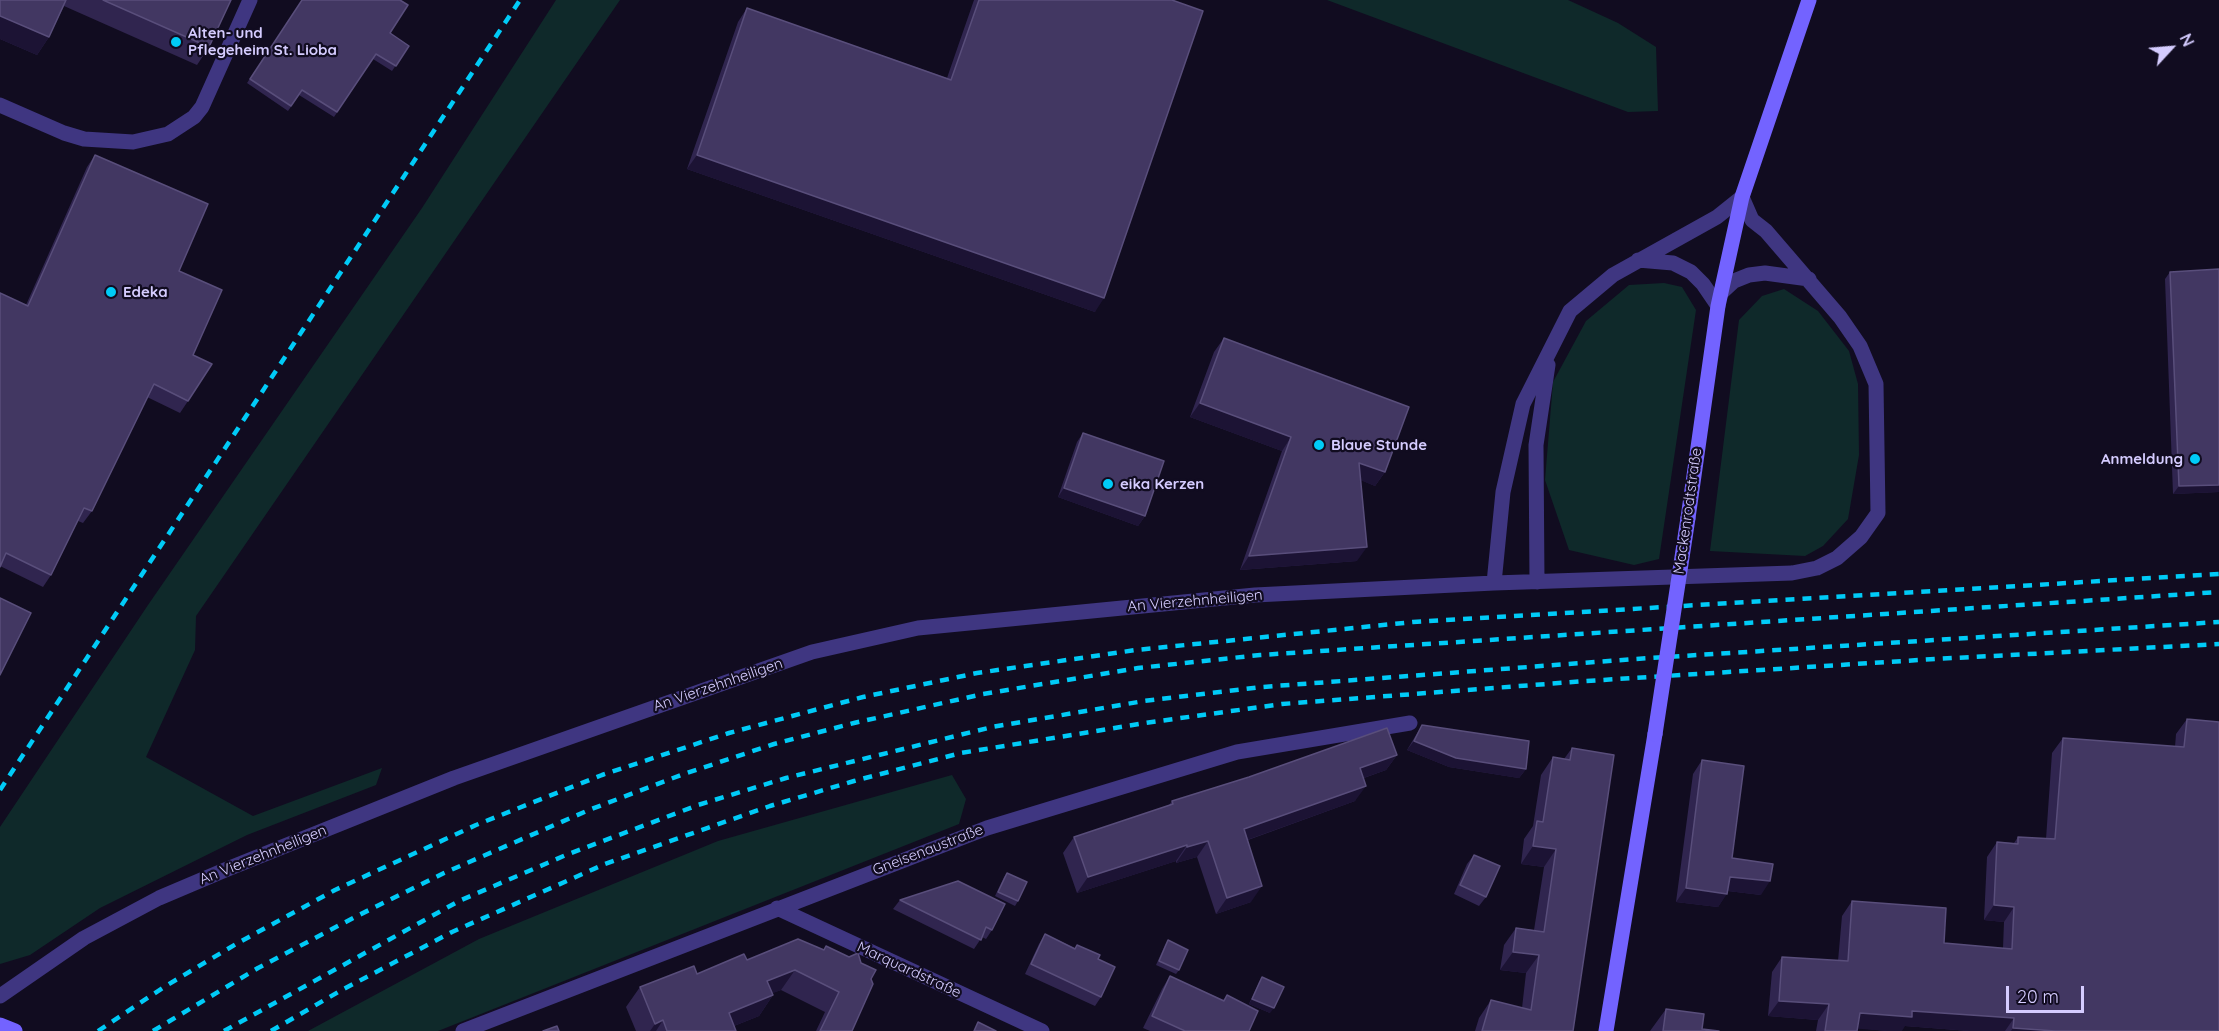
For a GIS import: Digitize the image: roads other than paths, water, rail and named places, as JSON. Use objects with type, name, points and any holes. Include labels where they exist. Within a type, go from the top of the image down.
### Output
[{"type":"street","points":[[0,105],[64,133],[84,139],[133,142],[168,134],[194,117],[202,107],[250,0]]},
{"type":"street","name":"Mackenrodtstraße","points":[[1606,1031],[1655,734],[1719,299],[1742,197],[1809,0]]},
{"type":"street","points":[[1494,583],[1503,492],[1523,404],[1570,311],[1613,275],[1718,217],[1742,197]]},
{"type":"street","name":"An Vierzehnheiligen","points":[[0,996],[84,938],[159,898],[225,870],[454,778],[812,652],[918,628],[1255,595],[1494,583],[1792,573],[1817,568],[1837,558],[1861,537],[1878,513],[1876,384],[1860,346],[1840,317],[1766,231],[1752,220],[1742,197]]},
{"type":"street","points":[[1638,260],[1673,263],[1691,272],[1719,299],[1734,281],[1749,275],[1765,273],[1809,279]]},
{"type":"street","points":[[1537,582],[1536,445],[1550,350]]},
{"type":"street","name":"Gneisenaustraße","points":[[463,1031],[987,828],[1237,752],[1410,723]]},
{"type":"street","name":"Marquardstraße","points":[[777,908],[1042,1031]]},
{"type":"street","points":[[0,1025],[15,1031]]},
{"type":"railway","points":[[0,790],[520,0]]},
{"type":"railway","points":[[98,1031],[164,987],[236,944],[335,890],[476,825],[602,775],[729,733],[863,697],[977,673],[1136,650],[1413,622],[2219,574]]},
{"type":"railway","points":[[153,1031],[258,968],[355,917],[444,873],[589,810],[681,775],[774,744],[854,723],[983,694],[1138,668],[1260,655],[2219,592]]},
{"type":"railway","points":[[224,1031],[459,901],[566,855],[698,805],[786,778],[992,727],[1144,701],[1262,687],[1635,659],[2219,622]]},
{"type":"railway","points":[[271,1031],[340,991],[452,932],[605,864],[770,806],[961,753],[1145,723],[1282,704],[1586,681],[2219,644]]},
{"type":"place","name":"Alten- und Pflegeheim St. Lioba","points":[[176,42]]},
{"type":"place","name":"Edeka","points":[[111,292]]},
{"type":"place","name":"Blaue Stunde","points":[[1319,445]]},
{"type":"place","name":"Anmeldung","points":[[2195,459]]},
{"type":"place","name":"eika Kerzen","points":[[1108,484]]}]
